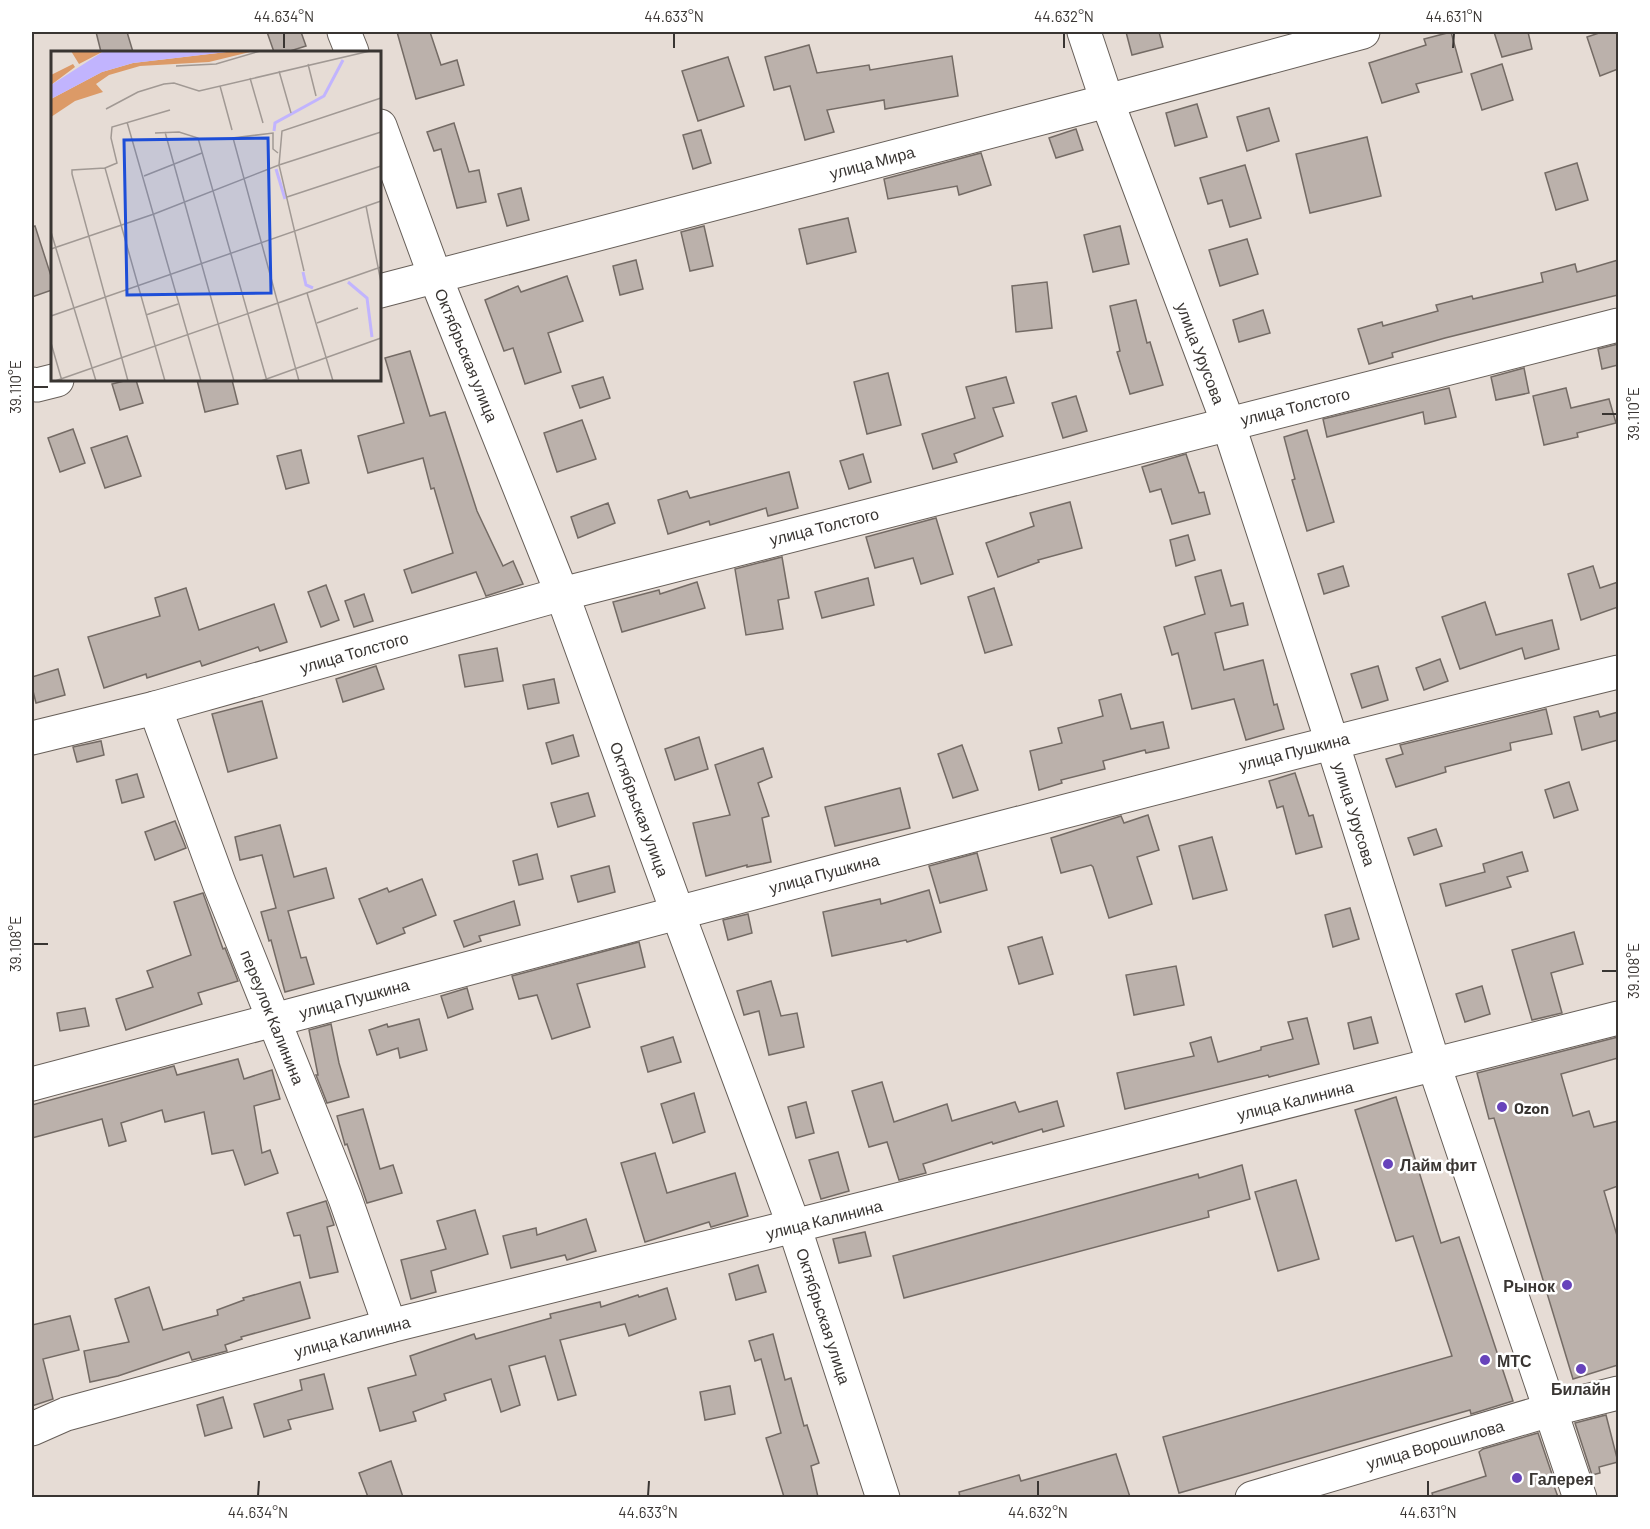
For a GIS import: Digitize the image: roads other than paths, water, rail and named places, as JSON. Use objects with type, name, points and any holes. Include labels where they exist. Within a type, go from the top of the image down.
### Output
[{"type":"street","points":[[344,32],[352,51]]},
{"type":"street","name":"улица Урусова","points":[[1084,32],[1107,101],[1228,423],[1434,1065],[1580,1497]]},
{"type":"street","name":"улица Мира","points":[[381,291],[1363,32]]},
{"type":"street","name":"Октябрьская улица","points":[[381,129],[435,276],[562,594],[794,1226],[883,1497]]},
{"type":"street","name":"улица Толстого","points":[[32,738],[155,708],[562,594],[1618,325]]},
{"type":"street","points":[[32,384],[53,381]]},
{"type":"street","name":"улица Пушкина","points":[[32,1084],[677,911],[1332,742],[1618,672]]},
{"type":"street","name":"переулок Калинина","points":[[155,708],[219,883],[345,1198],[390,1326]]},
{"type":"street","name":"улица Калинина","points":[[32,1429],[66,1414],[390,1326],[1618,1018]]},
{"type":"street","name":"улица Ворошилова","points":[[1252,1497],[1550,1410],[1618,1393]]},
{"type":"place","name":"Ozon","points":[[1502,1107]]},
{"type":"place","name":"Лайм фит","points":[[1388,1164]]},
{"type":"place","name":"Рынок","points":[[1567,1285]]},
{"type":"place","name":"МТС","points":[[1485,1360]]},
{"type":"place","name":"Билайн","points":[[1581,1369]]},
{"type":"place","name":"Галерея","points":[[1517,1478]]}]
